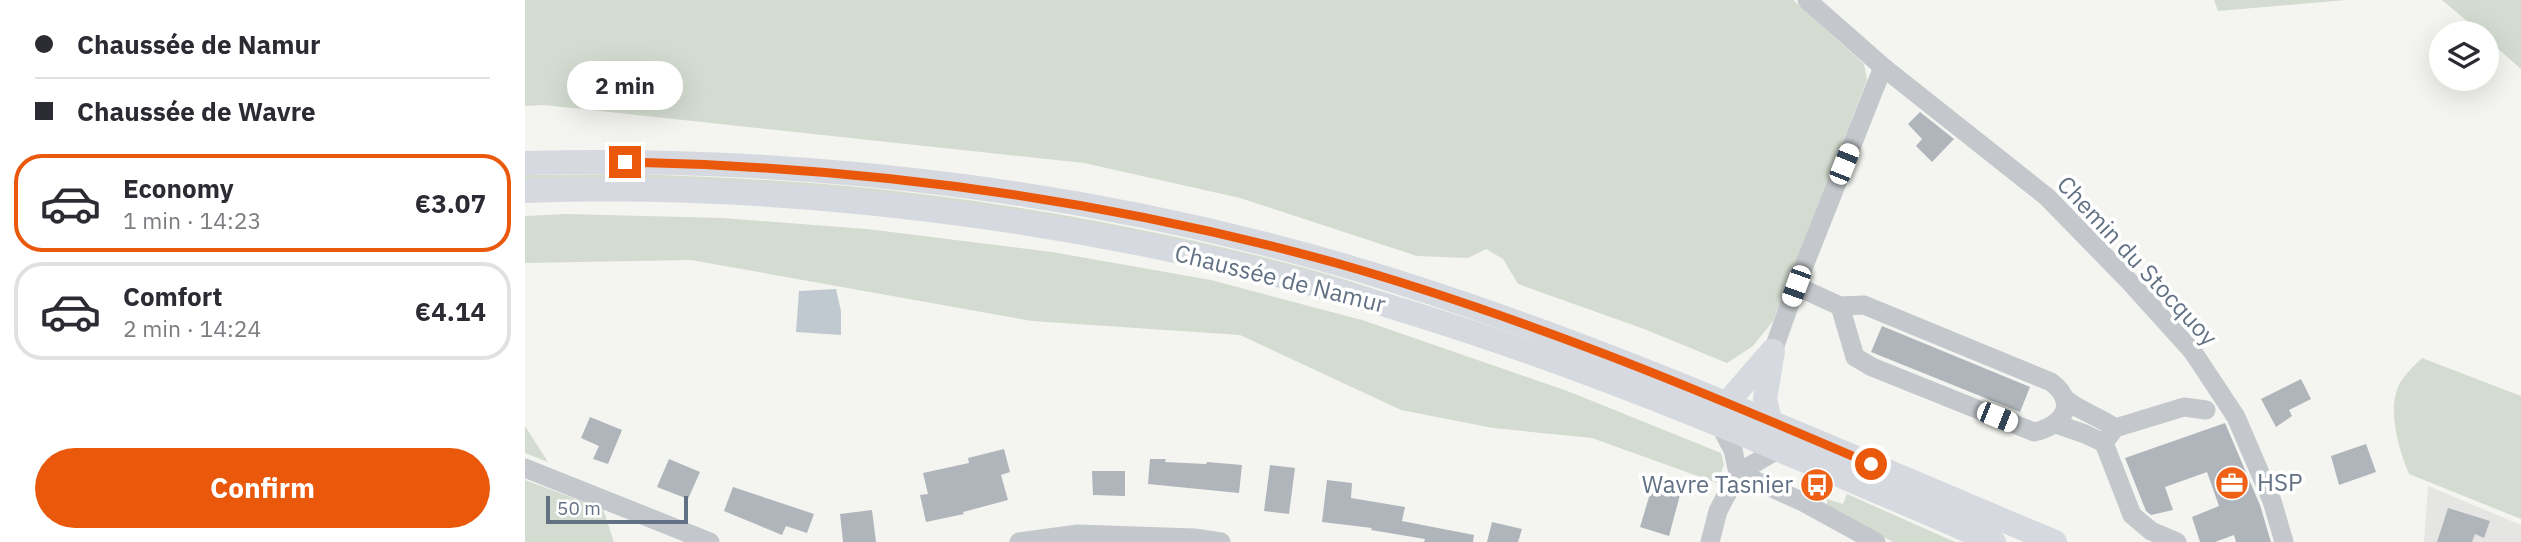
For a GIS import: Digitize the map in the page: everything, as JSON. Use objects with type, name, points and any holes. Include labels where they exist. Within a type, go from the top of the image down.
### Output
[{"type":"main road","points":[[525,163],[659,163],[871,176],[998,192],[1112,212],[1275,247],[1401,283],[1527,326],[1770,420],[2055,542]]},
{"type":"main road","name":"Chaussée de Namur","points":[[525,191],[651,191],[836,201],[979,218],[1157,248],[1318,287],[1422,316],[1574,368],[1994,542]]},
{"type":"main road","points":[[1727,403],[1773,351]]},
{"type":"main road","points":[[1770,420],[1765,399],[1773,351]]},
{"type":"street","name":"Chemin du Stocquoy","points":[[1807,0],[1883,67],[2047,197],[2193,352],[2236,417],[2272,501],[2284,542]]},
{"type":"street","points":[[1773,351],[1883,67]]},
{"type":"street","points":[[1796,286],[1840,306],[1864,305],[2051,382],[2060,389],[2066,411],[2056,424],[2034,432],[1872,367],[1856,357],[1840,306]]},
{"type":"street","points":[[2064,398],[2076,408],[2097,416],[2110,436],[2132,515],[2151,531],[2177,542]]},
{"type":"street","points":[[2056,424],[2085,434],[2110,436],[2184,407],[2206,410]]},
{"type":"street","points":[[1721,427],[1733,450],[1738,473]]},
{"type":"street","points":[[1710,542],[1719,510],[1738,473],[1777,450]]},
{"type":"street","points":[[525,468],[710,542]]},
{"type":"street","points":[[1738,473],[1801,501],[1876,542]]},
{"type":"street","points":[[1019,542],[1078,534],[1152,539],[1194,538],[1221,542]]},
{"type":"shaded area","points":[[525,0],[1793,0],[1864,64],[1867,80],[1773,321],[1753,346],[1727,363],[1644,329],[1518,284],[1503,259],[1486,249],[1468,258],[1417,256],[1240,198],[1084,163],[544,105],[525,106]]},
{"type":"shaded area","points":[[2214,0],[2346,0],[2218,11]]},
{"type":"shaded area","points":[[2442,0],[2521,0],[2521,69],[2499,50],[2499,21],[2467,21]]},
{"type":"shaded area","points":[[640,174],[825,184],[1001,205],[1132,228],[1228,249],[1305,268],[1380,291],[1200,247],[525,180],[525,175]]},
{"type":"shaded area","points":[[566,214],[723,218],[867,229],[1052,252],[1211,280],[1362,320],[1570,392],[1721,453],[1724,465],[1717,483],[1592,438],[1493,428],[1401,410],[1240,335],[1032,321],[691,260],[525,263],[525,216]]},
{"type":"shaded area","points":[[836,289],[841,311],[841,335],[796,332],[799,291]]},
{"type":"shaded area","points":[[2422,358],[2521,396],[2521,519],[2409,474],[2395,429],[2394,404],[2400,383]]},
{"type":"shaded area","points":[[525,426],[548,462],[525,453]]},
{"type":"shaded area","points":[[525,480],[603,509],[614,542],[525,542]]},
{"type":"shaded area","points":[[2428,486],[2521,525],[2521,542],[2424,542]]},
{"type":"shaded area","points":[[1847,494],[1955,542],[1893,542],[1832,511],[1827,505],[1827,499],[1843,504]]},
{"type":"building","points":[[1920,112],[1954,139],[1932,162],[1916,146],[1922,139],[1908,124]]},
{"type":"building","points":[[1882,326],[2030,387],[2020,412],[1871,352]]},
{"type":"building","points":[[2301,379],[2311,399],[2289,410],[2292,416],[2276,427],[2261,399]]},
{"type":"building","points":[[590,417],[622,430],[608,464],[593,459],[599,446],[581,438]]},
{"type":"building","name":"HSP","points":[[2225,423],[2260,505],[2271,542],[2236,542],[2234,535],[2215,542],[2200,542],[2192,517],[2219,506],[2207,472],[2165,487],[2173,510],[2151,515],[2146,511],[2125,458]]},
{"type":"building","points":[[2366,444],[2376,472],[2339,485],[2331,456]]},
{"type":"building","points":[[1004,449],[1010,472],[1001,475],[1008,500],[963,512],[964,514],[926,522],[920,495],[928,494],[923,473],[969,463],[968,458]]},
{"type":"building","points":[[669,459],[700,472],[688,499],[657,487]]},
{"type":"building","points":[[1150,459],[1242,465],[1239,493],[1148,484]]},
{"type":"building","points":[[1270,465],[1295,468],[1289,514],[1264,511]]},
{"type":"building","points":[[1092,471],[1125,471],[1125,496],[1093,495]]},
{"type":"building","points":[[1327,480],[1352,483],[1351,498],[1405,507],[1402,521],[1474,535],[1473,542],[1424,542],[1425,539],[1371,530],[1372,528],[1322,522]]},
{"type":"building","points":[[733,487],[814,514],[807,533],[786,526],[782,535],[724,511]]},
{"type":"building","points":[[1652,487],[1680,495],[1669,536],[1640,527]]},
{"type":"building","points":[[2448,508],[2490,521],[2484,538],[2475,534],[2472,542],[2437,542]]},
{"type":"building","points":[[872,510],[876,542],[843,542],[840,514]]},
{"type":"building","points":[[1492,522],[1522,529],[1518,542],[1487,542]]},
{"type":"place","name":"HSP","points":[[2232,483]]},
{"type":"place","name":"Wavre Tasnier","points":[[1817,485]]},
{"type":"route","points":[[625,162],[753,167],[871,176],[986,190],[1112,212],[1275,247],[1401,283],[1527,326],[1770,420],[1871,464]]}]
